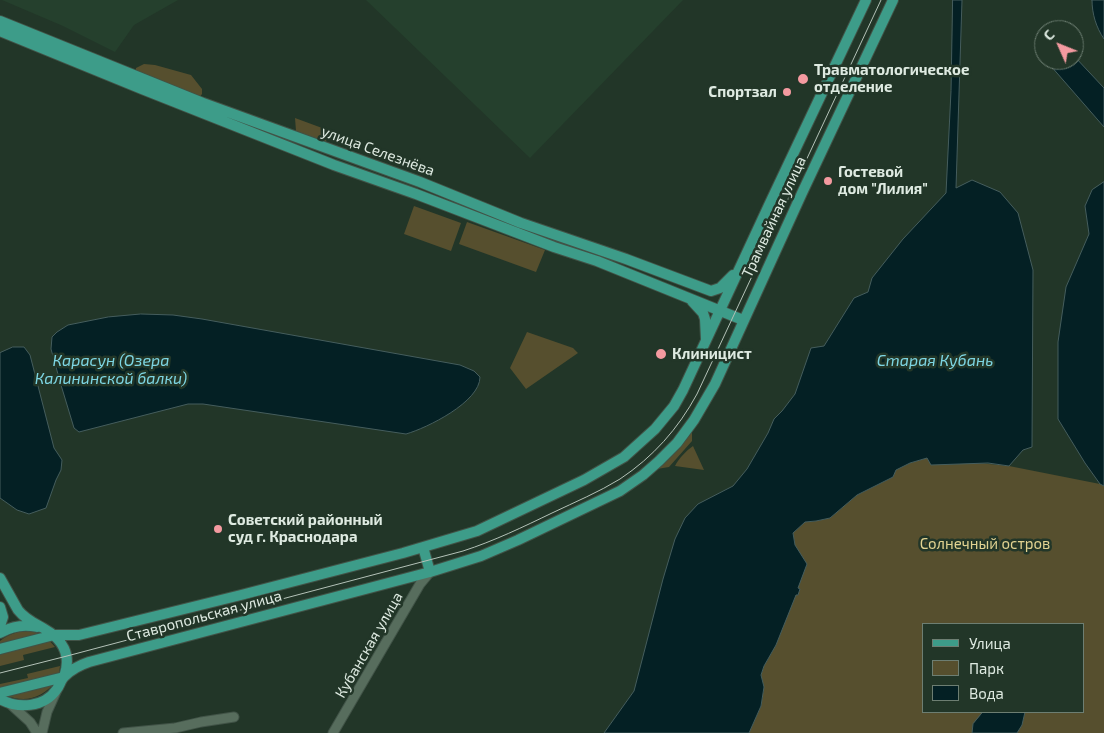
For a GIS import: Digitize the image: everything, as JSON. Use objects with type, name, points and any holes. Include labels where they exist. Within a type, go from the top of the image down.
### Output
[{"type":"main road","name":"Трамвайная улица","points":[[655,429],[674,406],[683,390],[866,0]]},
{"type":"main road","name":"Трамвайная улица","points":[[677,444],[694,420],[715,384],[743,320],[893,0]]},
{"type":"main road","name":"улица Селезнёва","points":[[0,21],[203,103],[420,182],[521,223],[711,291],[726,284],[740,267]]},
{"type":"main road","name":"улица Селезнёва","points":[[0,31],[334,165],[597,262],[743,320]]},
{"type":"main road","points":[[690,298],[703,313],[706,343]]},
{"type":"main road","name":"Ставропольская улица","points":[[0,649],[54,635],[79,635],[241,595],[423,547],[477,530],[584,480],[624,457],[655,429]]},
{"type":"main road","name":"Ставропольская улица","points":[[4,701],[25,705],[38,703],[48,698],[57,690],[64,677],[80,665],[89,662],[430,572],[481,556],[620,491],[659,461],[677,444]]},
{"type":"main road","points":[[423,547],[430,572]]},
{"type":"main road","points":[[0,578],[21,615],[54,635],[62,644],[67,662],[64,677],[0,693]]},
{"type":"main road","points":[[0,607],[3,617],[0,626]]},
{"type":"main road","points":[[0,633],[25,625],[44,628]]},
{"type":"street","name":"Кубанская улица","points":[[333,733],[420,584],[430,572]]},
{"type":"street","points":[[42,733],[47,712],[57,690]]},
{"type":"street","points":[[4,701],[30,722],[37,733]]},
{"type":"street","points":[[123,733],[175,728],[234,717]]},
{"type":"shaded area","points":[[2,0],[178,0],[134,25],[115,52],[63,26]]},
{"type":"shaded area","points":[[366,0],[683,0],[530,158]]},
{"type":"green space","points":[[144,64],[155,65],[191,75],[202,89],[202,94],[199,98],[136,73],[136,68]]},
{"type":"green space","points":[[295,118],[333,132],[325,142],[296,131]]},
{"type":"green space","points":[[414,206],[461,223],[451,251],[404,234]]},
{"type":"green space","points":[[467,222],[545,250],[536,272],[459,244]]},
{"type":"green space","points":[[527,332],[573,348],[578,353],[526,389],[510,368]]},
{"type":"green space","points":[[692,432],[692,441],[669,467],[657,469],[681,445]]},
{"type":"green space","points":[[693,446],[704,470],[675,466],[683,455]]},
{"type":"green space","name":"Солнечный остров","points":[[927,458],[1009,466],[1104,486],[1104,733],[749,733],[761,706],[764,687],[761,675],[776,645],[795,545],[793,533],[805,522],[830,518],[857,495],[893,477],[895,470]]},
{"type":"green space","points":[[28,631],[44,636],[0,647],[0,641],[7,636],[17,632]]},
{"type":"green space","points":[[48,639],[55,647],[23,655],[24,660],[0,666],[0,651]]},
{"type":"green space","points":[[60,666],[59,674],[0,691],[0,684],[28,678],[27,674]]},
{"type":"green space","points":[[57,680],[45,692],[32,698],[18,699],[3,694]]},
{"type":"water","name":"Старая Кубань","points":[[953,0],[962,0],[956,188],[972,180],[1000,192],[1018,213],[1033,270],[1032,447],[1023,450],[1009,466],[988,463],[931,465],[927,458],[910,463],[896,470],[893,477],[857,495],[830,518],[805,522],[793,533],[795,545],[807,564],[798,588],[800,589],[798,595],[796,595],[776,645],[764,666],[761,675],[764,687],[761,706],[749,733],[604,733],[634,691],[663,579],[675,539],[685,518],[698,504],[733,486],[747,469],[774,419],[795,394],[811,348],[824,346],[854,298],[868,292],[872,278],[903,239],[946,193]]},
{"type":"water","points":[[1092,0],[1104,0],[1104,39],[1095,20]]},
{"type":"water","points":[[1084,67],[1104,88],[1104,127],[1054,70],[1084,70]]},
{"type":"water","points":[[1104,182],[1104,486],[1100,484],[1085,463],[1058,419],[1058,342],[1066,287],[1089,234],[1085,206],[1092,190]]},
{"type":"water","name":"Карасун (Озера Калининской балки)","points":[[141,314],[173,315],[202,319],[460,365],[474,371],[480,377],[478,386],[471,396],[451,413],[406,434],[203,404],[188,404],[79,432],[74,428],[61,385],[51,349],[52,337],[68,325],[108,317]]},
{"type":"water","name":"Карасун (Озера Калининской балки)","points":[[13,347],[24,347],[30,355],[54,448],[62,460],[61,470],[46,508],[29,514],[17,510],[0,498],[0,353]]},
{"type":"water","points":[[982,713],[1025,713],[1022,725],[1017,733],[972,733],[973,724]]},
{"type":"tram line","points":[[0,673],[463,551],[508,534],[587,497],[612,484],[632,470],[664,441],[682,419],[697,394],[881,0]]},
{"type":"place","name":"Травматологическое отделение","points":[[803,79]]},
{"type":"place","name":"Спортзал","points":[[787,92]]},
{"type":"place","name":"Гостевой дом \"Лилия\"","points":[[828,181]]},
{"type":"place","name":"Клиницист","points":[[661,354]]},
{"type":"place","name":"Советский районный суд г. Краснодара","points":[[218,529]]}]
